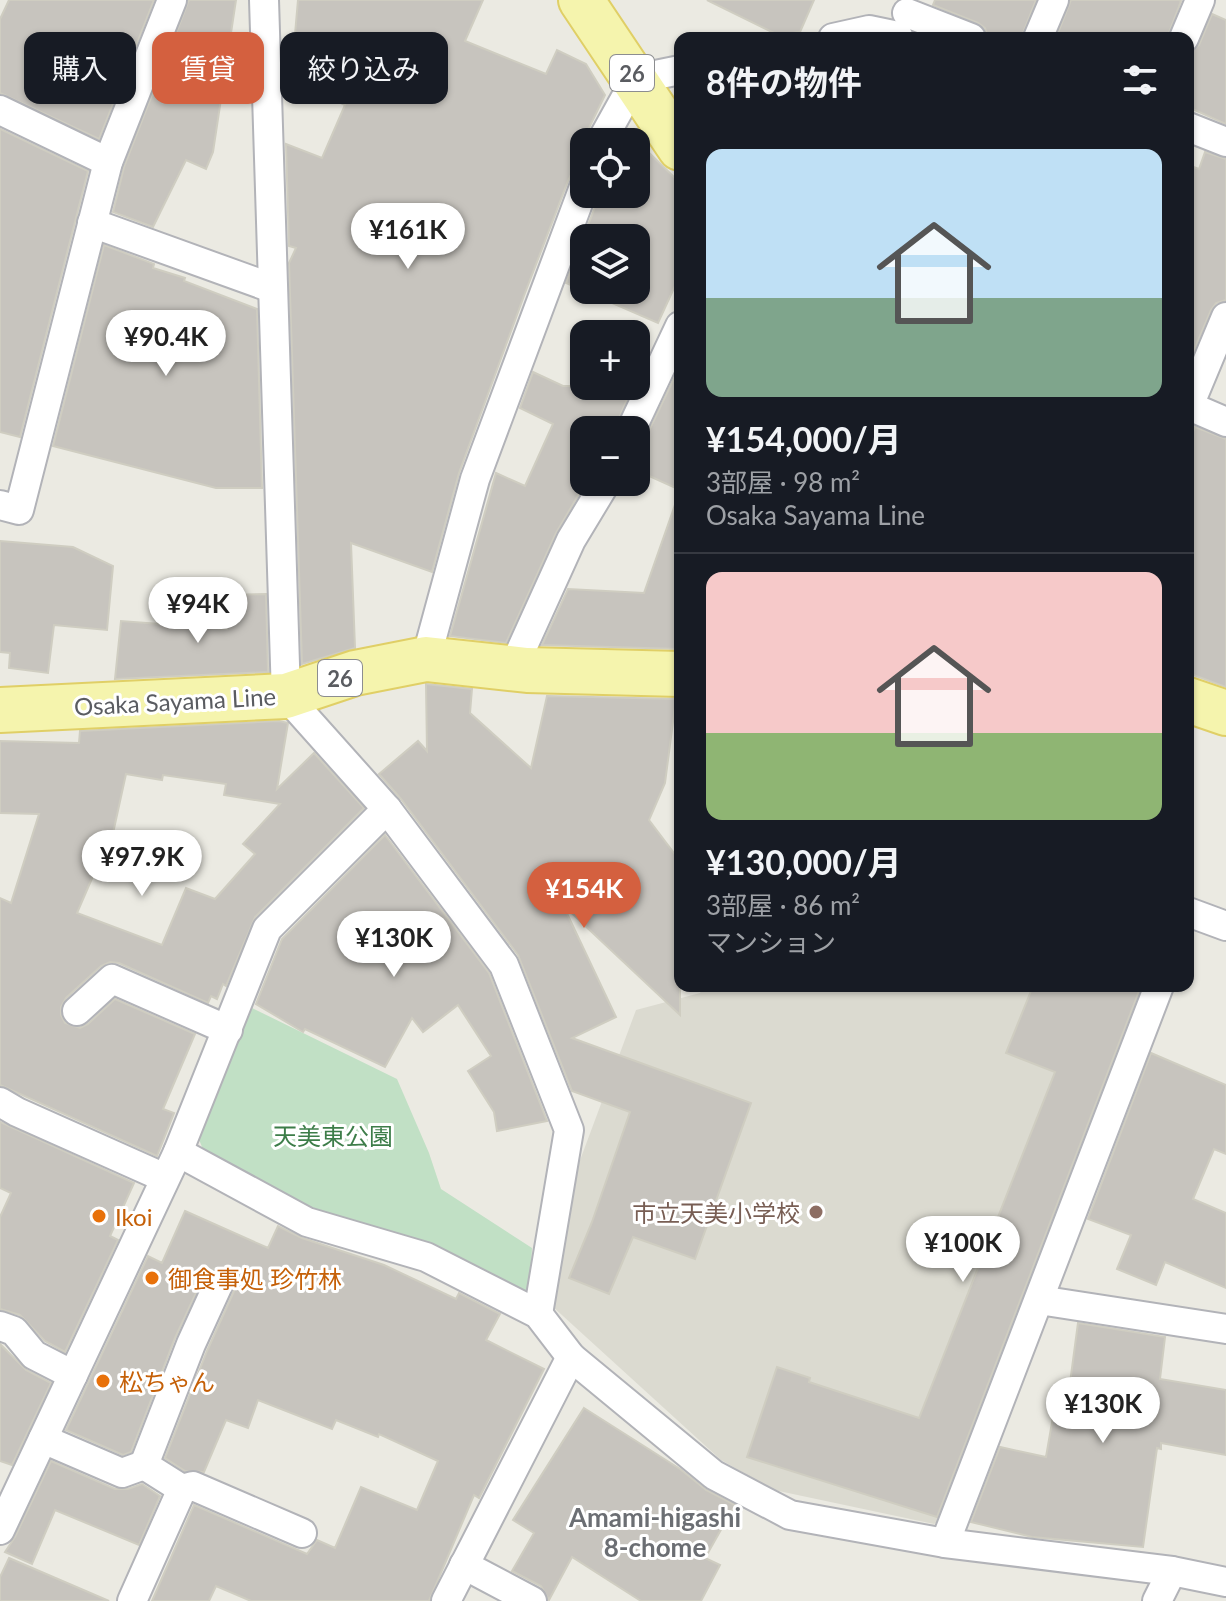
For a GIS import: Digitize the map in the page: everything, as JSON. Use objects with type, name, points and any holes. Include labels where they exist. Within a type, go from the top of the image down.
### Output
[{"type":"main road","name":"26","points":[[581,0],[674,139]]},
{"type":"main road","name":"Osaka Sayama Line","points":[[0,710],[286,696],[355,673],[426,659],[513,668],[674,674]]},
{"type":"main road","points":[[1194,702],[1226,713]]},
{"type":"street","points":[[0,505],[19,510],[108,162],[172,0]]},
{"type":"street","points":[[264,0],[286,696],[387,809],[504,965],[569,1130],[538,1314]]},
{"type":"street","points":[[1041,32],[1054,0]]},
{"type":"street","points":[[1187,32],[1200,0]]},
{"type":"street","points":[[860,32],[904,22],[946,32]]},
{"type":"street","points":[[609,128],[636,79],[674,71]]},
{"type":"street","points":[[0,110],[108,162]]},
{"type":"street","points":[[1194,129],[1226,142]]},
{"type":"street","points":[[426,659],[475,479],[576,208]]},
{"type":"street","points":[[92,223],[272,288]]},
{"type":"street","points":[[1194,393],[1226,317]]},
{"type":"street","points":[[638,416],[674,339]]},
{"type":"street","points":[[1194,409],[1226,422]]},
{"type":"street","points":[[513,668],[571,540],[598,496]]},
{"type":"street","points":[[0,1530],[11,1478],[43,1439],[178,1152],[267,929],[387,809]]},
{"type":"street","points":[[1194,914],[1226,926]]},
{"type":"street","points":[[77,1011],[112,979],[228,1030]]},
{"type":"street","points":[[945,1543],[1157,992]]},
{"type":"street","points":[[0,1102],[165,1178]]},
{"type":"street","points":[[178,1152],[307,1222],[426,1257],[538,1314],[571,1357],[714,1475],[790,1515],[945,1543],[1172,1571],[1226,1582]]},
{"type":"street","points":[[43,1439],[122,1473],[144,1465],[191,1344],[218,1285]]},
{"type":"street","points":[[1039,1300],[1226,1329]]},
{"type":"street","points":[[0,1326],[14,1331],[34,1355],[73,1375]]},
{"type":"street","points":[[446,1601],[571,1357]]},
{"type":"street","points":[[144,1465],[182,1489],[193,1486],[302,1533]]},
{"type":"street","points":[[132,1601],[182,1489]]},
{"type":"street","points":[[464,1565],[532,1601]]},
{"type":"street","points":[[1157,1601],[1172,1571]]},
{"type":"shaded area","name":"市立天美小学校","points":[[1149,992],[948,1516],[934,1524],[774,1490],[721,1460],[552,1306],[555,1260],[579,1163],[636,1010],[700,993]]},
{"type":"green space","name":"天美東公園","points":[[250,1007],[397,1079],[441,1189],[532,1248],[529,1302],[448,1252],[320,1217],[206,1157],[198,1137]]},
{"type":"building","points":[[9,0],[154,0],[136,45],[136,32],[24,32],[24,104],[113,104],[99,139],[0,93],[0,19]]},
{"type":"building","points":[[189,0],[236,0],[231,32],[177,32]]},
{"type":"building","points":[[298,0],[483,0],[465,41],[546,74],[557,50],[586,64],[605,95],[589,128],[570,128],[570,177],[459,473],[432,572],[351,543],[355,648],[302,664],[289,263],[296,248],[289,246],[286,144],[322,158],[343,104],[448,104],[448,32],[295,32]]},
{"type":"building","points":[[707,0],[814,0],[800,32],[772,32]]},
{"type":"building","points":[[935,0],[1036,0],[1023,32],[986,32],[978,23],[933,5]]},
{"type":"building","points":[[1071,0],[1181,1],[1169,32],[1058,32]]},
{"type":"building","points":[[1212,14],[1226,20],[1226,124],[1194,110],[1194,49],[1199,45]]},
{"type":"building","points":[[152,95],[152,104],[220,104],[213,152],[206,169],[186,160],[153,227],[113,212],[124,167]]},
{"type":"building","points":[[0,129],[88,171],[20,437],[0,432]]},
{"type":"building","points":[[1205,152],[1226,159],[1226,300],[1216,303],[1211,310],[1194,350],[1194,167],[1199,169]]},
{"type":"building","points":[[650,154],[674,177],[674,288],[658,323],[614,304],[650,304],[650,224],[589,224],[595,208],[650,208]]},
{"type":"building","points":[[104,245],[257,309],[262,488],[216,488],[53,446]]},
{"type":"building","points":[[533,372],[563,386],[570,386],[570,400],[627,400],[620,416],[570,416],[570,496],[578,496],[556,533],[506,643],[450,636],[496,473],[525,486],[553,424],[520,408]]},
{"type":"building","points":[[674,379],[674,487],[650,476],[650,429]]},
{"type":"building","points":[[1195,427],[1226,439],[1226,687],[1194,675]]},
{"type":"building","points":[[674,508],[674,649],[542,645],[568,589],[644,593]]},
{"type":"building","points":[[0,541],[73,547],[113,566],[107,630],[54,625],[48,673],[9,668],[10,653],[0,652]]},
{"type":"building","points":[[266,594],[268,672],[115,679],[121,621],[227,629],[226,595]]},
{"type":"building","points":[[426,684],[472,689],[470,713],[531,768],[547,696],[674,699],[665,783],[649,820],[674,853],[674,992],[680,992],[680,1015],[563,905],[616,1017],[572,1038],[751,1103],[695,1259],[633,1237],[609,1294],[569,1278],[630,1112],[572,1091],[518,955],[379,774],[418,741],[427,751]]},
{"type":"building","points":[[288,723],[277,789],[314,753],[364,808],[255,917],[226,986],[223,984],[217,999],[211,996],[208,1003],[119,963],[110,962],[101,966],[66,998],[61,1015],[65,1023],[80,1028],[115,999],[195,1034],[163,1109],[174,1113],[157,1156],[0,1085],[0,898],[11,903],[39,814],[0,813],[0,741],[79,743],[80,731]],"holes":[[[126,774],[162,780],[163,775],[226,784],[224,795],[280,804],[243,844],[255,854],[215,899],[186,888],[162,945],[77,913],[106,846],[110,847]]]},
{"type":"building","points":[[385,835],[489,973],[547,1121],[497,1131],[494,1112],[468,1071],[491,1056],[458,1005],[423,1032],[412,1018],[385,1067],[305,1029],[303,1032],[256,1004],[282,939]]},
{"type":"building","points":[[1031,992],[1139,992],[937,1517],[747,1457],[777,1367],[810,1378],[809,1382],[919,1418],[1055,1072],[1006,1053]]},
{"type":"building","points":[[1151,1053],[1226,1085],[1226,1154],[1214,1149],[1193,1199],[1226,1213],[1226,1288],[1165,1262],[1156,1285],[1117,1269],[1131,1235],[1088,1219]]},
{"type":"building","points":[[0,1122],[134,1183],[110,1236],[118,1240],[65,1352],[45,1341],[20,1315],[0,1309],[0,1217],[11,1193],[0,1188]]},
{"type":"building","points":[[185,1211],[268,1248],[278,1226],[302,1238],[384,1265],[456,1299],[459,1293],[500,1314],[486,1340],[544,1369],[479,1498],[474,1495],[429,1601],[251,1601],[216,1586],[209,1601],[152,1601],[194,1505],[307,1554],[317,1540],[335,1548],[361,1487],[417,1510],[438,1461],[379,1434],[378,1437],[336,1420],[332,1429],[258,1400],[248,1428],[226,1420],[204,1472],[185,1471],[165,1458],[234,1291],[232,1276],[226,1270],[217,1268],[203,1278],[175,1338],[131,1452],[123,1455],[66,1430],[148,1256],[162,1263]]},
{"type":"building","points":[[1078,1323],[1165,1337],[1160,1379],[1226,1390],[1226,1455],[1161,1443],[1161,1449],[1157,1448],[1143,1547],[1032,1537],[971,1522],[1000,1447],[1046,1457],[1059,1382],[1070,1383]]},
{"type":"building","points":[[0,1344],[26,1370],[51,1383],[12,1465],[0,1461]]},
{"type":"building","points":[[584,1408],[680,1469],[706,1490],[735,1505],[705,1558],[720,1565],[701,1601],[641,1601],[572,1557],[549,1600],[541,1586],[512,1571],[534,1533],[513,1520]]},
{"type":"building","points":[[51,1461],[115,1489],[142,1484],[160,1496],[139,1545],[55,1510],[32,1564],[5,1552]]},
{"type":"building","points":[[9,1558],[109,1601],[0,1601],[0,1577]]},
{"type":"place","name":"市立天美小学校","points":[[816,1212]]},
{"type":"place","name":"Ikoi","points":[[99,1216]]},
{"type":"place","name":"御食事処 珍竹林","points":[[152,1278]]},
{"type":"place","name":"松ちゃん","points":[[103,1381]]},
{"type":"district","name":"Amami-higashi 8-chome","points":[[655,1532]]}]
